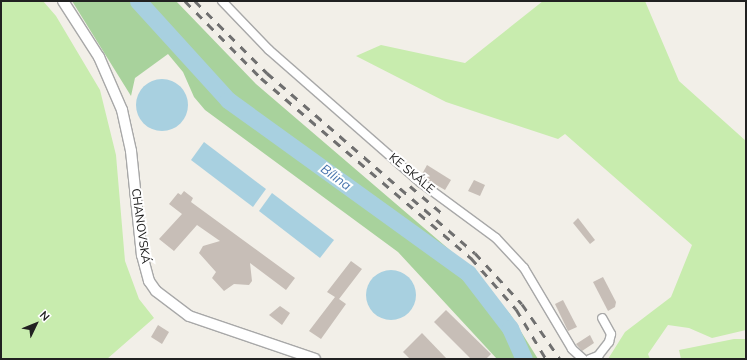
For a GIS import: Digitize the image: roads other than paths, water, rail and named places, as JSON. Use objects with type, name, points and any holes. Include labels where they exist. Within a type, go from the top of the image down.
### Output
[{"type":"street","name":"CHANOVSKÁ","points":[[63,1],[99,57],[122,110],[131,151],[142,255],[156,291],[189,316],[315,359]]},
{"type":"street","name":"KE SKÁLE","points":[[222,1],[264,45],[420,182],[496,238],[524,268],[572,349],[583,359]]},
{"type":"street","points":[[590,359],[598,356],[609,342],[611,334],[602,318]]},
{"type":"water","points":[[162,79],[172,81],[180,87],[186,95],[188,105],[186,115],[180,123],[172,129],[162,131],[152,129],[144,123],[138,115],[136,105],[138,95],[144,87],[152,81]]},
{"type":"water","points":[[204,142],[266,189],[253,207],[191,160]]},
{"type":"water","points":[[272,193],[334,240],[320,258],[259,211]]},
{"type":"water","points":[[396,270],[401,271],[409,277],[415,285],[415,305],[409,313],[401,319],[386,320],[381,319],[373,313],[367,305],[366,290],[367,285],[373,277],[381,271]]},
{"type":"waterway","name":"Bílina","points":[[138,1],[228,100],[468,273],[510,328],[524,359]]},
{"type":"railway","points":[[185,1],[261,78],[471,258],[516,309],[546,359]]},
{"type":"railway","points":[[195,1],[267,73],[475,253],[522,304],[560,359]]},
{"type":"railway","points":[[410,186],[445,216]]}]
